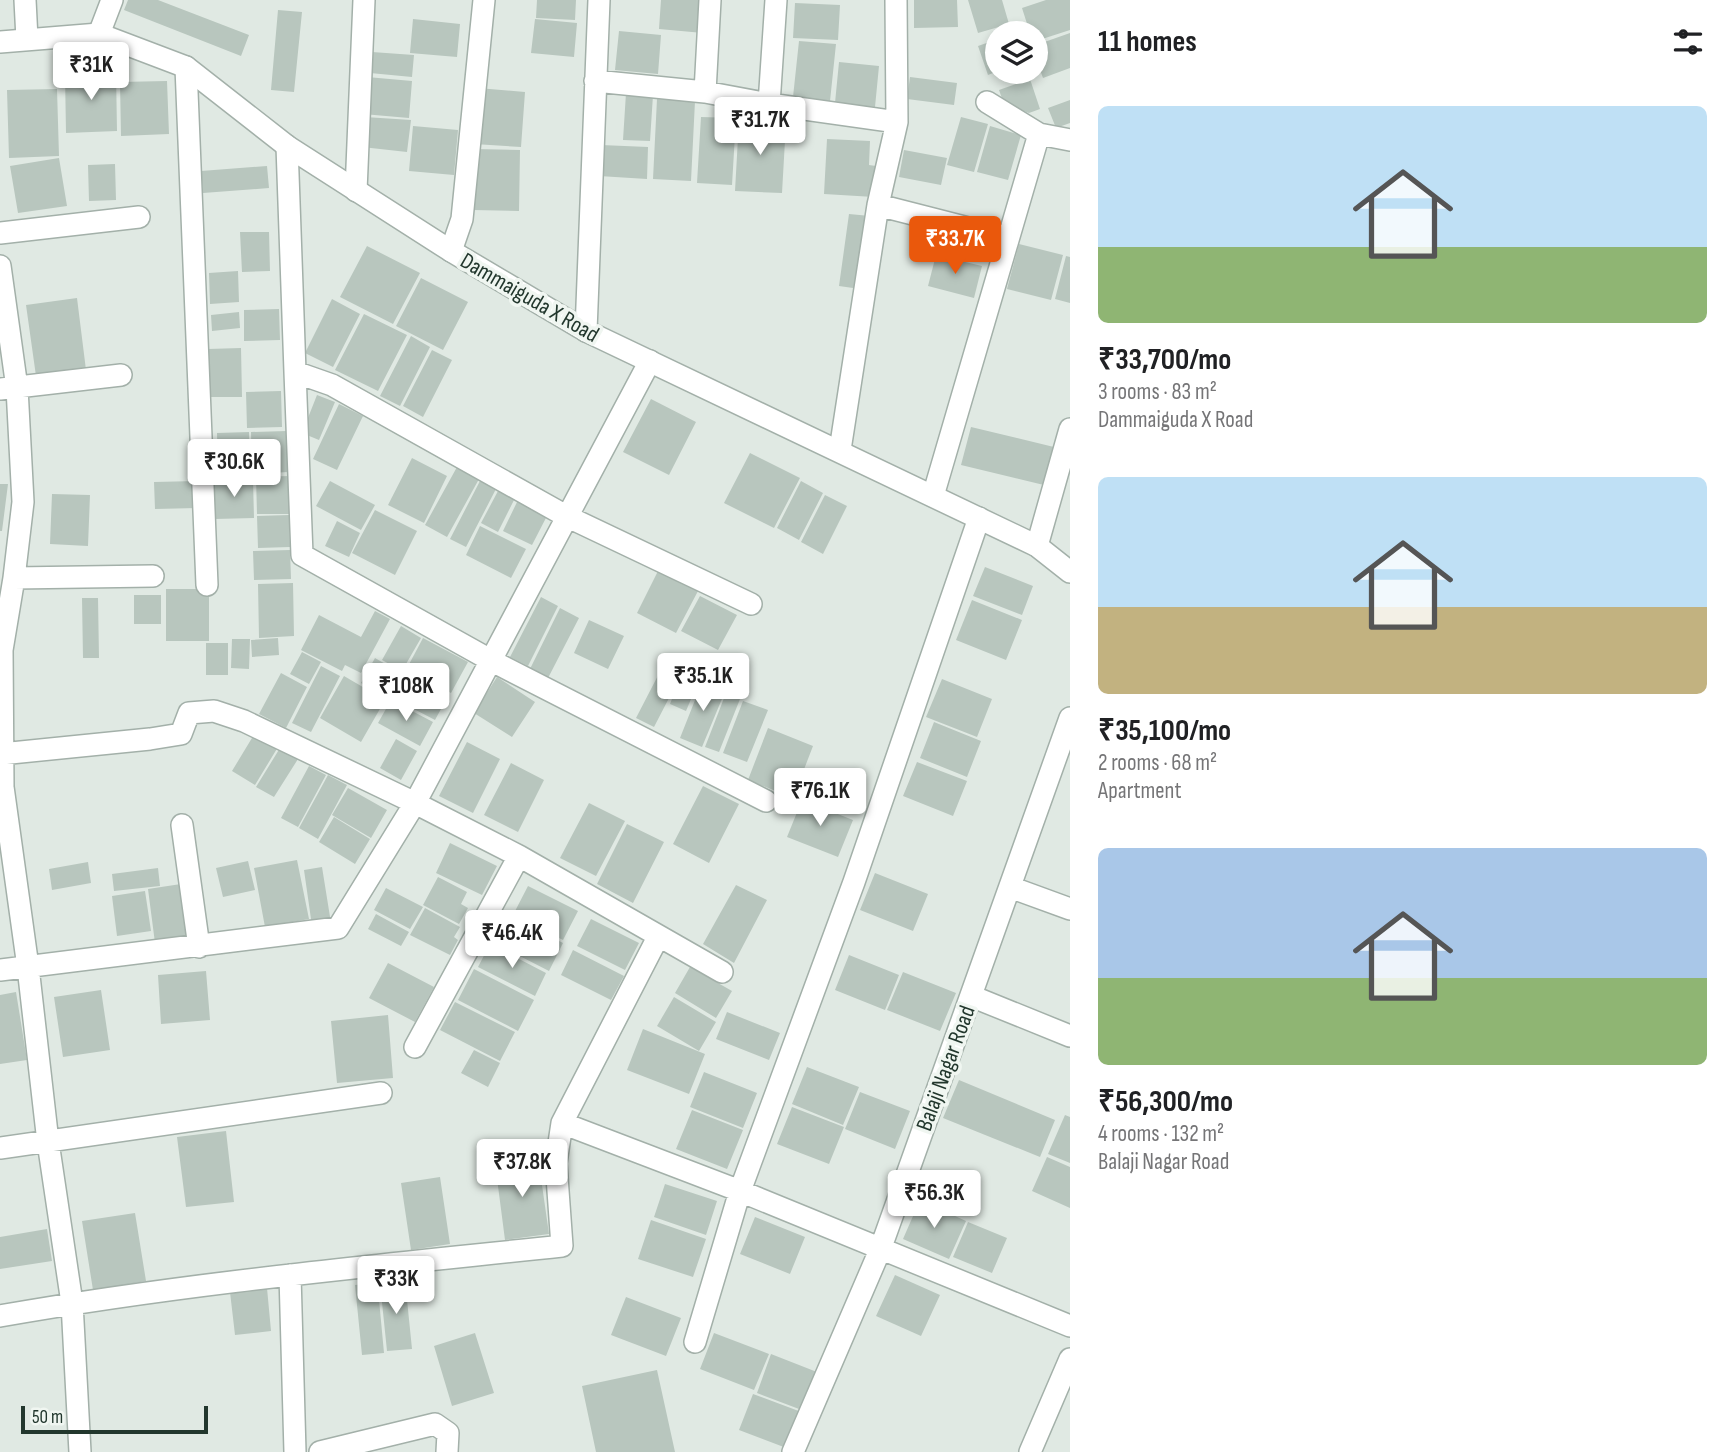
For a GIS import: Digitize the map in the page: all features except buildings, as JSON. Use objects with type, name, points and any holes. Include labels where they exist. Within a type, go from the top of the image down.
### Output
[{"type":"street","points":[[24,0],[27,39]]},
{"type":"street","points":[[99,34],[111,0]]},
{"type":"street","points":[[356,191],[363,0]]},
{"type":"street","points":[[451,251],[462,219],[484,0]]},
{"type":"street","points":[[586,331],[599,0]]},
{"type":"street","points":[[705,92],[710,0]]},
{"type":"street","points":[[769,104],[776,0]]},
{"type":"street","points":[[840,450],[878,205],[897,122],[896,0]]},
{"type":"street","name":"Dammaiguda X Road","points":[[0,42],[99,34],[186,67],[287,146],[451,251],[586,331],[1037,546],[1070,572]]},
{"type":"street","points":[[186,67],[207,585]]},
{"type":"street","points":[[596,81],[705,92],[897,122]]},
{"type":"street","points":[[987,102],[1039,134],[1070,140]]},
{"type":"street","points":[[933,496],[1039,134]]},
{"type":"street","points":[[287,146],[302,555],[492,661],[766,801]]},
{"type":"street","points":[[878,205],[1007,238]]},
{"type":"street","points":[[0,233],[139,217]]},
{"type":"street","points":[[0,266],[8,389],[23,502],[2,650],[2,787],[28,967],[48,1142],[72,1303],[80,1452]]},
{"type":"street","points":[[0,970],[338,928],[415,803],[650,361]]},
{"type":"street","points":[[295,372],[332,385],[566,516],[751,604]]},
{"type":"street","points":[[8,389],[121,375]]},
{"type":"street","points":[[1037,546],[1070,429]]},
{"type":"street","points":[[695,1342],[740,1191],[854,882],[979,518]]},
{"type":"street","points":[[14,578],[153,576]]},
{"type":"street","points":[[1,754],[181,734],[189,713],[214,711],[244,721],[519,856],[722,972]]},
{"type":"street","name":"Balaji Nagar Road","points":[[793,1452],[880,1250],[1010,887],[1062,765],[1070,719]]},
{"type":"street","points":[[182,825],[199,947]]},
{"type":"street","points":[[415,1046],[519,856]]},
{"type":"street","points":[[1010,887],[1070,909]]},
{"type":"street","points":[[0,1316],[72,1303],[290,1275],[562,1246],[556,1163],[562,1123],[658,937]]},
{"type":"street","points":[[971,996],[1070,1036]]},
{"type":"street","points":[[0,1148],[381,1093]]},
{"type":"street","points":[[562,1123],[740,1191],[1070,1326]]},
{"type":"street","points":[[290,1275],[295,1452]]},
{"type":"street","points":[[1030,1452],[1070,1359]]},
{"type":"street","points":[[320,1452],[435,1424],[448,1433],[447,1452]]}]
